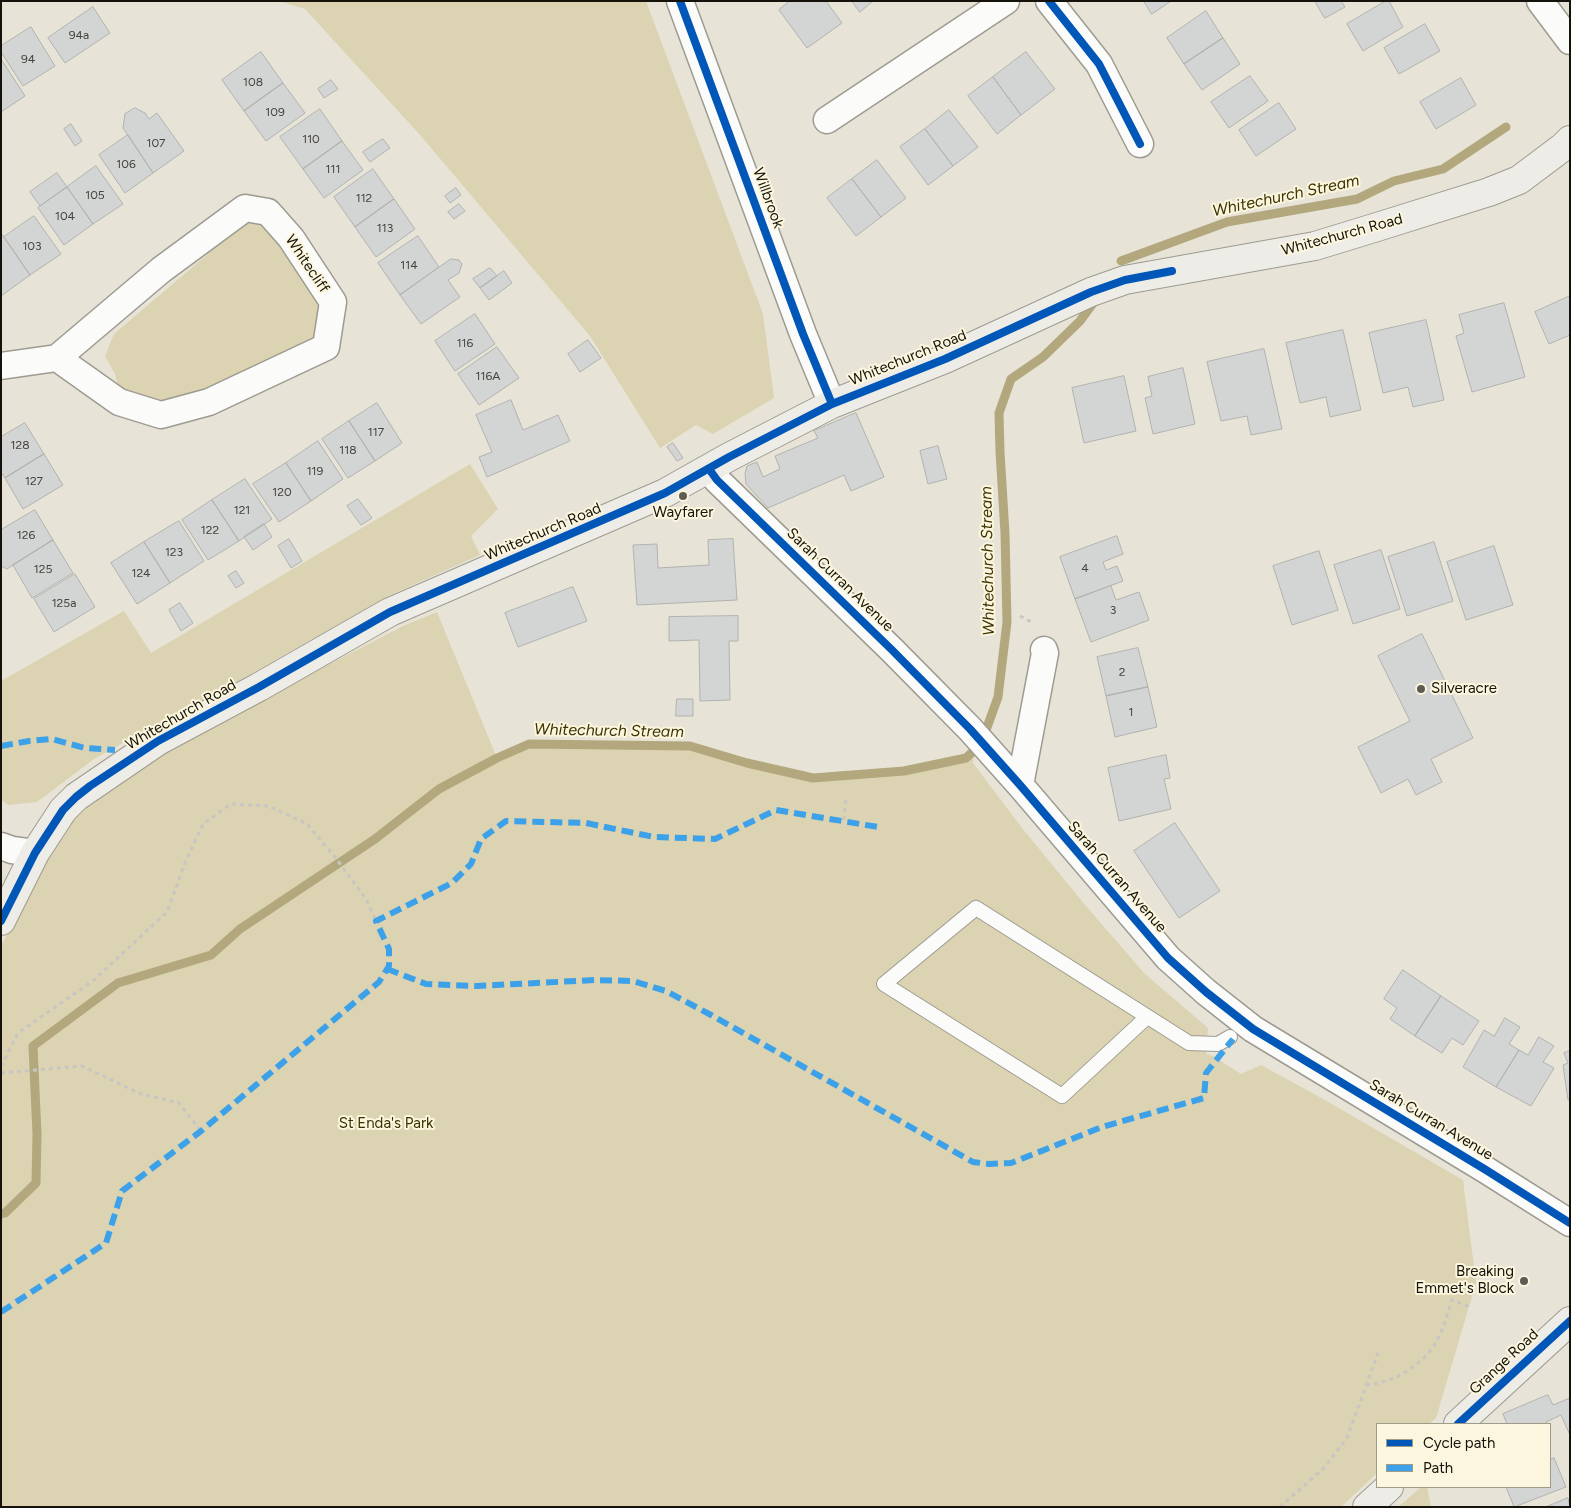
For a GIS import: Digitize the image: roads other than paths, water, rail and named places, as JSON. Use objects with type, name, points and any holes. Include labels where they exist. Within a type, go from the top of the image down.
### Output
[{"type":"street","name":"Willbrook","points":[[680,1],[800,324],[832,404]]},
{"type":"street","points":[[827,120],[1006,1]]},
{"type":"street","points":[[1049,1],[1099,64],[1140,144]]},
{"type":"street","points":[[1540,1],[1570,42]]},
{"type":"street","name":"Whitechurch Road","points":[[1,921],[35,853],[63,810],[76,797],[158,741],[259,687],[390,612],[665,493],[832,404],[944,359],[1091,292],[1125,280],[1315,246],[1489,192],[1520,180],[1570,140]]},
{"type":"street","name":"Whitecliff","points":[[245,208],[268,212],[291,238],[333,302],[326,347],[210,402],[161,415],[119,402],[57,358],[161,270],[245,208]]},
{"type":"street","points":[[1,366],[57,358]]},
{"type":"street","name":"Sarah Curran Avenue","points":[[709,469],[717,480],[892,650],[982,743],[1168,958],[1206,992],[1253,1029],[1570,1223]]},
{"type":"street","points":[[1020,785],[1046,653],[1044,650]]},
{"type":"street","points":[[1,846],[12,850],[35,853]]},
{"type":"street","name":"Grange Road","points":[[1459,1423],[1570,1321]]},
{"type":"street","points":[[1367,1507],[1388,1488]]},
{"type":"lane","points":[[1147,1017],[1062,1096],[884,984],[976,908],[1189,1043],[1218,1044],[1230,1037]]},
{"type":"waterway","name":"Whitechurch Stream","points":[[1121,261],[1227,222],[1357,199],[1394,181],[1443,169],[1506,127]]},
{"type":"waterway","name":"Whitechurch Stream","points":[[1,1214],[5,1213],[36,1183],[37,1134],[33,1046],[118,983],[211,955],[240,929],[375,839],[439,789],[497,758],[529,744],[690,746],[747,763],[813,778],[904,771],[966,758],[981,744],[998,697],[1007,622],[999,413],[1011,379],[1043,357],[1080,321],[1096,299]]},
{"type":"place","name":"Wayfarer","points":[[683,496]]},
{"type":"place","name":"Silveracre","points":[[1421,689]]},
{"type":"place","name":"Breaking Emmet's Block","points":[[1524,1281]]},
{"type":"park label","name":"St Enda's Park","points":[[386,1124]]}]
